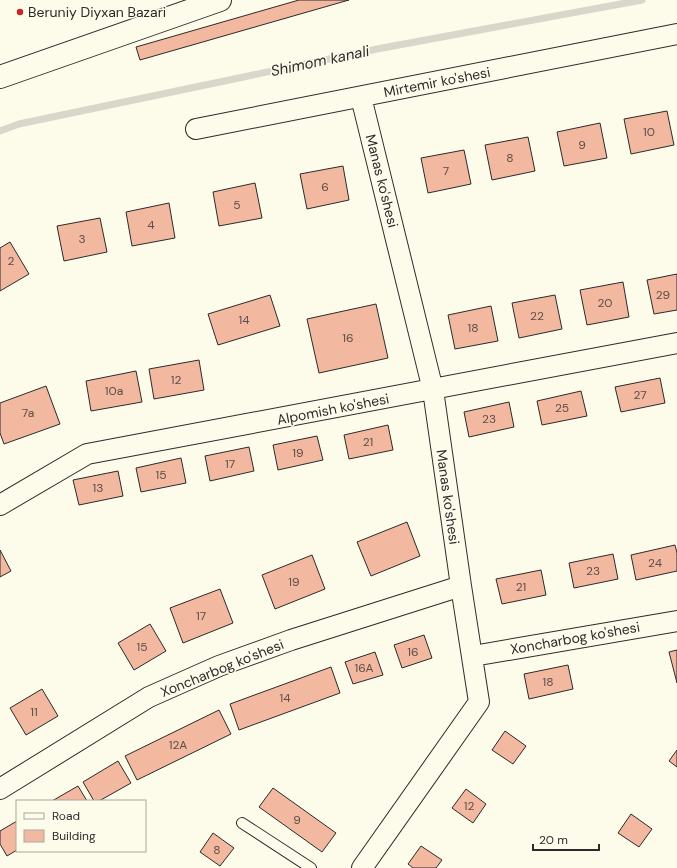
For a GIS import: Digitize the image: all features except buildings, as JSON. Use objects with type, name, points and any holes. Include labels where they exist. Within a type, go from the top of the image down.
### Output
[{"type":"main road","points":[[0,77],[220,0]]},
{"type":"street","name":"Mirtemir ko'shesi","points":[[196,129],[677,34]]},
{"type":"street","name":"Manas ko'shesi","points":[[361,97],[433,390],[479,702],[362,868]]},
{"type":"street","name":"Alpomish ko'shesi","points":[[0,505],[87,454],[677,343]]},
{"type":"street","name":"Xoncharbog ko'shesi","points":[[0,789],[149,698],[218,666],[320,630],[461,586]]},
{"type":"street","name":"Xoncharbog ko'shesi","points":[[472,656],[677,620]]},
{"type":"lane","points":[[242,823],[311,868]]},
{"type":"waterway","name":"Shimom kanali","points":[[0,131],[19,124],[377,49],[642,0]]},
{"type":"place","name":"Beruniy Diyxan Bazari","points":[[20,12]]}]
